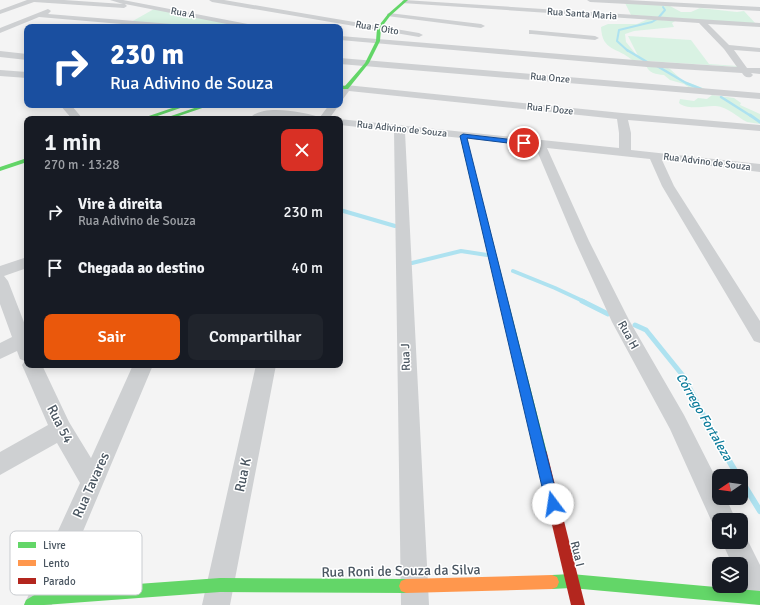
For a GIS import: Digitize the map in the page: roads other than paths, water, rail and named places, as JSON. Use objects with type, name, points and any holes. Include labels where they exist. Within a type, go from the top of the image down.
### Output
[{"type":"street","points":[[0,12],[34,0],[73,1],[143,12]]},
{"type":"street","points":[[113,0],[143,12]]},
{"type":"street","name":"Rua F Oito","points":[[212,0],[424,36]]},
{"type":"street","points":[[240,5],[250,0]]},
{"type":"street","points":[[590,0],[760,10]]},
{"type":"street","points":[[596,0],[599,15]]},
{"type":"street","points":[[0,31],[73,1]]},
{"type":"street","points":[[343,88],[367,63],[378,42],[379,28],[389,15],[405,1]]},
{"type":"street","name":"Rua Santa Maria","points":[[405,1],[477,3],[599,15],[760,26]]},
{"type":"street","name":"Rua A","points":[[143,12],[153,8],[229,24]]},
{"type":"street","points":[[236,24],[268,9]]},
{"type":"street","points":[[125,23],[143,12]]},
{"type":"street","points":[[39,15],[140,24]]},
{"type":"street","points":[[389,15],[481,26]]},
{"type":"street","points":[[702,22],[718,33],[756,86]]},
{"type":"street","points":[[0,31],[20,33]]},
{"type":"street","points":[[532,32],[553,56]]},
{"type":"street","points":[[343,38],[553,56],[760,71]]},
{"type":"street","points":[[553,56],[595,38]]},
{"type":"street","points":[[439,39],[474,45],[493,51]]},
{"type":"street","points":[[727,47],[760,50]]},
{"type":"street","points":[[0,54],[24,57]]},
{"type":"street","name":"Rua Onze","points":[[343,60],[367,63],[553,56],[760,96]]},
{"type":"street","points":[[0,73],[24,76]]},
{"type":"street","name":"Rua F Doze","points":[[343,88],[622,116],[760,128]]},
{"type":"street","points":[[68,108],[75,116]]},
{"type":"street","points":[[151,116],[177,108]]},
{"type":"street","points":[[174,116],[199,108]]},
{"type":"street","points":[[259,116],[267,113],[292,116]]},
{"type":"street","points":[[622,116],[626,152]]},
{"type":"street","name":"Rua Adivino de Souza","points":[[343,122],[540,145],[654,155]]},
{"type":"street","name":"Rua J","points":[[398,129],[414,596]]},
{"type":"street","name":"Rua I","points":[[463,136],[578,605]]},
{"type":"street","name":"Rua H","points":[[540,145],[582,240],[621,322],[677,422],[721,513]]},
{"type":"street","points":[[0,162],[24,155]]},
{"type":"street","points":[[654,155],[668,186],[760,336]]},
{"type":"street","name":"Rua Advino de Souza","points":[[654,155],[760,168]]},
{"type":"street","points":[[0,169],[24,161]]},
{"type":"street","points":[[0,272],[24,263]]},
{"type":"street","points":[[0,282],[24,348],[0,351]]},
{"type":"street","name":"Rua 54","points":[[33,368],[61,429],[92,482]]},
{"type":"street","name":"Rua Tavares","points":[[70,531],[142,368]]},
{"type":"street","name":"Rua K","points":[[218,595],[265,368]]},
{"type":"street","points":[[0,464],[61,429]]},
{"type":"street","points":[[738,549],[760,593]]},
{"type":"street","name":"Rua Roni de Souza da Silva","points":[[37,603],[218,595],[414,596],[571,581],[760,598]]},
{"type":"waterway","name":"Córrego Fortaleza","points":[[659,17],[665,10],[663,7]]},
{"type":"waterway","name":"Córrego Fortaleza","points":[[628,51],[617,41],[619,30],[652,22],[657,19]]},
{"type":"waterway","name":"Córrego Fortaleza","points":[[627,50],[647,62]]},
{"type":"waterway","name":"Córrego Fortaleza","points":[[657,66],[686,83],[701,89]]},
{"type":"waterway","name":"Córrego Fortaleza","points":[[721,97],[751,116]]},
{"type":"waterway","name":"Córrego Fortaleza","points":[[750,115],[760,122]]},
{"type":"waterway","name":"Córrego Fortaleza","points":[[343,211],[395,226]]},
{"type":"waterway","name":"Córrego Fortaleza","points":[[412,263],[461,251],[487,255]]},
{"type":"waterway","name":"Córrego Fortaleza","points":[[513,271],[585,302]]},
{"type":"waterway","name":"Córrego Fortaleza","points":[[582,301],[608,314]]},
{"type":"waterway","name":"Córrego Fortaleza","points":[[635,325],[646,330],[684,377],[714,436]]},
{"type":"waterway","name":"Córrego Fortaleza","points":[[714,435],[734,469]]},
{"type":"waterway","name":"Córrego Fortaleza","points":[[748,491],[760,511]]}]
